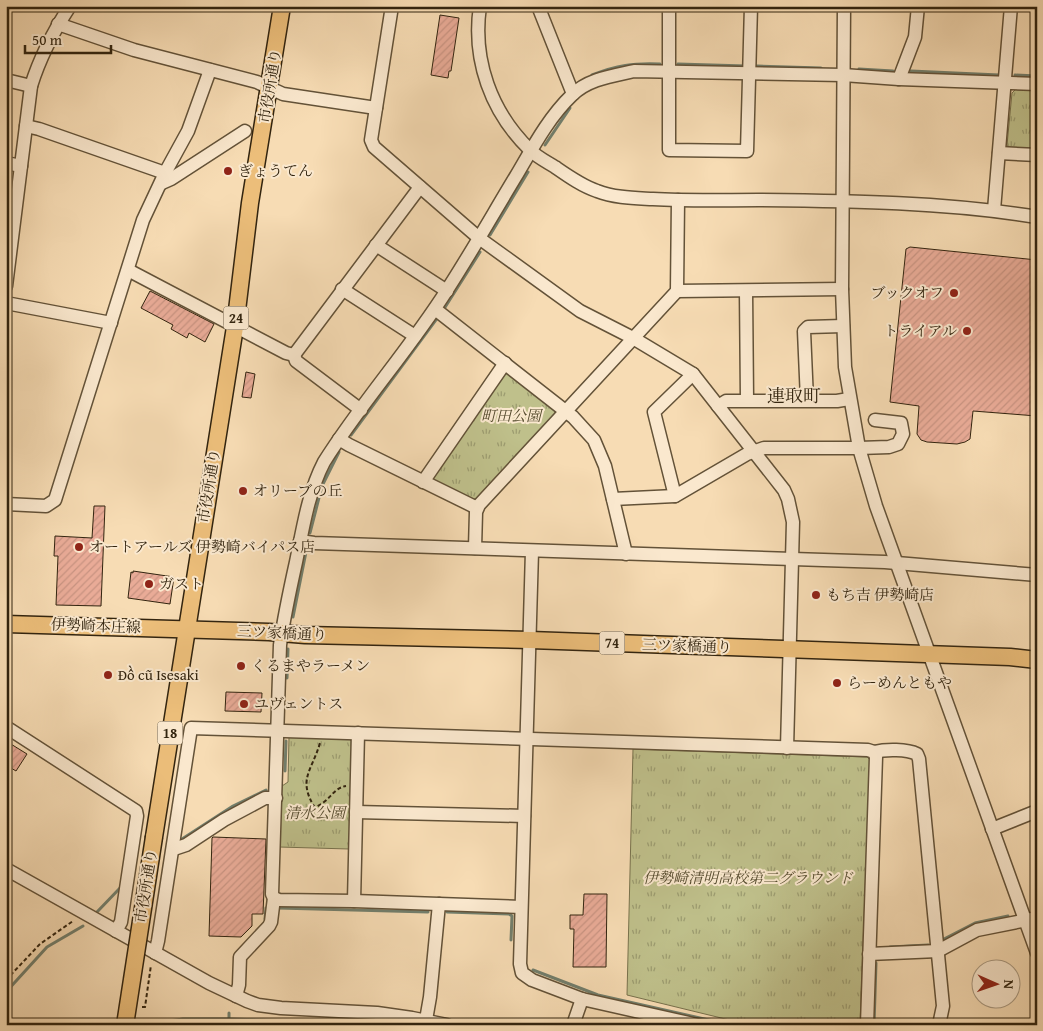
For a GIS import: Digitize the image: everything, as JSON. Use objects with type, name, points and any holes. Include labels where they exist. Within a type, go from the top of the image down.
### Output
[{"type":"main road","name":"市役所通り","points":[[125,1025],[235,327],[250,203],[282,6]]},
{"type":"main road","name":"伊勢崎本庄線","points":[[6,624],[187,629]]},
{"type":"main road","name":"三ツ家橋通り","points":[[187,629],[305,635],[530,640],[929,654],[1037,660]]},
{"type":"street","points":[[6,286],[32,86],[39,61],[58,24],[70,6]]},
{"type":"street","points":[[392,6],[372,144],[479,238],[580,311],[633,338],[693,374],[784,490],[794,522],[786,748]]},
{"type":"street","points":[[480,6],[477,22],[478,45],[489,91],[500,112],[531,151],[575,181],[598,192],[625,197],[678,200],[843,201],[994,210],[1037,217]]},
{"type":"street","points":[[538,6],[573,94]]},
{"type":"street","points":[[670,6],[669,150],[747,151],[752,6]]},
{"type":"street","points":[[844,6],[842,326],[849,399],[867,477],[896,563],[992,829],[1031,919],[1037,953]]},
{"type":"street","points":[[899,79],[915,37],[918,6]]},
{"type":"street","points":[[994,210],[1011,6]]},
{"type":"street","points":[[58,24],[134,50],[257,82],[283,94],[376,108]]},
{"type":"street","points":[[6,504],[46,506],[55,500],[143,220],[188,131],[210,70]]},
{"type":"street","points":[[236,996],[239,985],[240,957],[269,926],[274,898],[272,888],[282,633],[309,499],[316,478],[339,439],[447,291],[531,151],[560,108],[573,94],[585,86],[604,77],[634,71],[843,75],[1037,84]]},
{"type":"street","points":[[6,80],[32,86]]},
{"type":"street","points":[[26,126],[39,129],[164,178],[171,179],[245,131]]},
{"type":"street","points":[[999,153],[1037,155]]},
{"type":"street","points":[[6,163],[21,166]]},
{"type":"street","points":[[294,355],[420,187]]},
{"type":"street","points":[[475,548],[477,508],[677,291],[678,200]]},
{"type":"street","points":[[376,246],[447,291]]},
{"type":"street","points":[[128,270],[286,354],[294,355]]},
{"type":"street","points":[[342,289],[415,336]]},
{"type":"street","points":[[677,291],[842,289]]},
{"type":"street","points":[[746,290],[747,400]]},
{"type":"street","points":[[6,303],[111,323]]},
{"type":"street","points":[[435,309],[566,411],[585,429],[597,445],[605,466],[626,554]]},
{"type":"street","points":[[807,400],[804,331],[808,327],[842,326]]},
{"type":"street","points":[[294,355],[296,361],[361,410]]},
{"type":"street","points":[[423,482],[505,363]]},
{"type":"street","points":[[675,496],[654,412],[693,374]]},
{"type":"street","points":[[718,406],[726,401],[849,399]]},
{"type":"street","points":[[613,499],[620,497],[675,496],[754,451],[764,448],[859,448],[889,447],[898,444],[902,439],[903,428],[901,423],[875,420]]},
{"type":"street","points":[[339,439],[477,508]]},
{"type":"street","points":[[300,541],[896,563],[1037,575]]},
{"type":"street","points":[[532,551],[521,907],[520,964],[522,973],[532,980],[582,1000],[698,1025]]},
{"type":"street","points":[[6,727],[136,811],[137,816],[120,922],[116,932]]},
{"type":"street","points":[[153,956],[158,941],[174,848],[191,728],[912,752],[917,754],[919,759],[938,951],[943,1006],[939,1025]]},
{"type":"street","points":[[354,901],[358,733]]},
{"type":"street","points":[[867,1025],[876,757],[874,752]]},
{"type":"street","points":[[174,848],[182,847],[224,820],[265,798],[276,798]]},
{"type":"street","points":[[356,812],[524,816]]},
{"type":"street","points":[[992,829],[1037,812]]},
{"type":"street","points":[[6,869],[81,911],[153,956],[258,1005],[377,1013],[447,1025]]},
{"type":"street","points":[[274,898],[279,900],[521,907]]},
{"type":"street","points":[[426,1020],[439,904]]},
{"type":"street","points":[[869,954],[938,951],[977,930],[1031,919]]},
{"type":"street","points":[[573,1025],[582,1000]]},
{"type":"path","points":[[314,808],[307,793],[307,777],[320,743]]},
{"type":"path","points":[[286,816],[304,813],[314,808],[328,799],[337,789],[346,786]]},
{"type":"path","points":[[6,980],[40,944],[74,920],[81,911]]},
{"type":"path","points":[[145,1007],[153,956]]},
{"type":"green space","points":[[1016,89],[1037,90],[1037,150],[1009,149],[1007,145],[1012,93]]},
{"type":"green space","name":"町田公園","points":[[502,373],[508,374],[555,409],[555,415],[477,499],[471,499],[433,481],[433,476]]},
{"type":"green space","name":"清水公園","points":[[289,737],[349,739],[352,742],[349,849],[279,847],[282,786],[288,782]]},
{"type":"green space","name":"伊勢崎清明高校第二グラウンド","points":[[633,749],[867,757],[870,760],[860,1025],[750,1025],[627,995]]},
{"type":"building","points":[[440,15],[459,18],[451,71],[449,71],[448,78],[431,75]]},
{"type":"building","name":"トライアル","points":[[910,247],[1037,260],[1037,416],[973,411],[970,439],[957,444],[927,442],[921,440],[917,434],[919,406],[890,402],[906,249]]},
{"type":"building","points":[[150,291],[214,324],[205,342],[189,333],[187,338],[171,329],[173,325],[141,308]]},
{"type":"building","points":[[246,372],[255,374],[251,398],[242,397]]},
{"type":"building","name":"オートアールズ 伊勢崎バイパス店","points":[[94,506],[105,506],[101,606],[56,605],[58,556],[54,556],[55,536],[92,538]]},
{"type":"building","points":[[133,571],[174,577],[170,604],[128,598],[131,572],[133,573]]},
{"type":"building","name":"ユヴェントス","points":[[226,692],[262,693],[261,712],[225,711]]},
{"type":"building","points":[[6,741],[27,754],[16,771],[6,765]]},
{"type":"building","points":[[213,837],[266,839],[263,914],[252,914],[252,926],[241,937],[209,936]]},
{"type":"building","points":[[584,894],[607,894],[606,967],[573,967],[574,929],[570,929],[570,915],[583,915]]},
{"type":"waterway","points":[[592,75],[625,65],[660,64]]},
{"type":"waterway","points":[[678,64],[746,66]]},
{"type":"waterway","points":[[757,66],[821,68]]},
{"type":"waterway","points":[[859,69],[893,71]]},
{"type":"waterway","points":[[911,71],[999,75]]},
{"type":"waterway","points":[[1015,75],[1037,76]]},
{"type":"waterway","points":[[545,145],[570,108]]},
{"type":"waterway","points":[[490,235],[528,172]]},
{"type":"waterway","points":[[442,312],[480,252]]},
{"type":"waterway","points":[[351,435],[438,317]]},
{"type":"waterway","points":[[310,533],[322,486],[339,452]]},
{"type":"waterway","points":[[293,617],[306,552]]},
{"type":"waterway","points":[[287,678],[288,649]]},
{"type":"waterway","points":[[285,771],[286,741]]},
{"type":"waterway","points":[[182,839],[233,806],[266,790]]},
{"type":"waterway","points":[[97,912],[120,888]]},
{"type":"waterway","points":[[265,919],[266,908]]},
{"type":"waterway","points":[[278,908],[428,912]]},
{"type":"waterway","points":[[447,912],[509,914],[512,916],[511,940]]},
{"type":"waterway","points":[[944,939],[975,923],[1008,916]]},
{"type":"waterway","points":[[6,992],[47,947],[83,926]]},
{"type":"waterway","points":[[890,947],[928,945]]},
{"type":"waterway","points":[[874,1025],[876,963]]},
{"type":"waterway","points":[[533,970],[598,995],[731,1025]]},
{"type":"waterway","points":[[142,1025],[183,1019],[229,1019],[229,1013]]},
{"type":"waterway","points":[[229,1019],[343,1022]]},
{"type":"place","name":"ぎょうてん","points":[[228,171]]},
{"type":"place","name":"ブックオフ","points":[[954,293]]},
{"type":"place","name":"トライアル","points":[[967,331]]},
{"type":"place","name":"オリーブの丘","points":[[243,491]]},
{"type":"place","name":"オートアールズ 伊勢崎バイパス店","points":[[79,547]]},
{"type":"place","name":"ガスト","points":[[149,584]]},
{"type":"place","name":"もち吉 伊勢崎店","points":[[816,595]]},
{"type":"place","name":"くるまやラーメン","points":[[241,666]]},
{"type":"place","name":"Đồ cũ Isesaki","points":[[108,675]]},
{"type":"place","name":"らーめんともや","points":[[837,683]]},
{"type":"place","name":"ユヴェントス","points":[[244,704]]},
{"type":"district","name":"連取町","points":[[794,396]]}]
